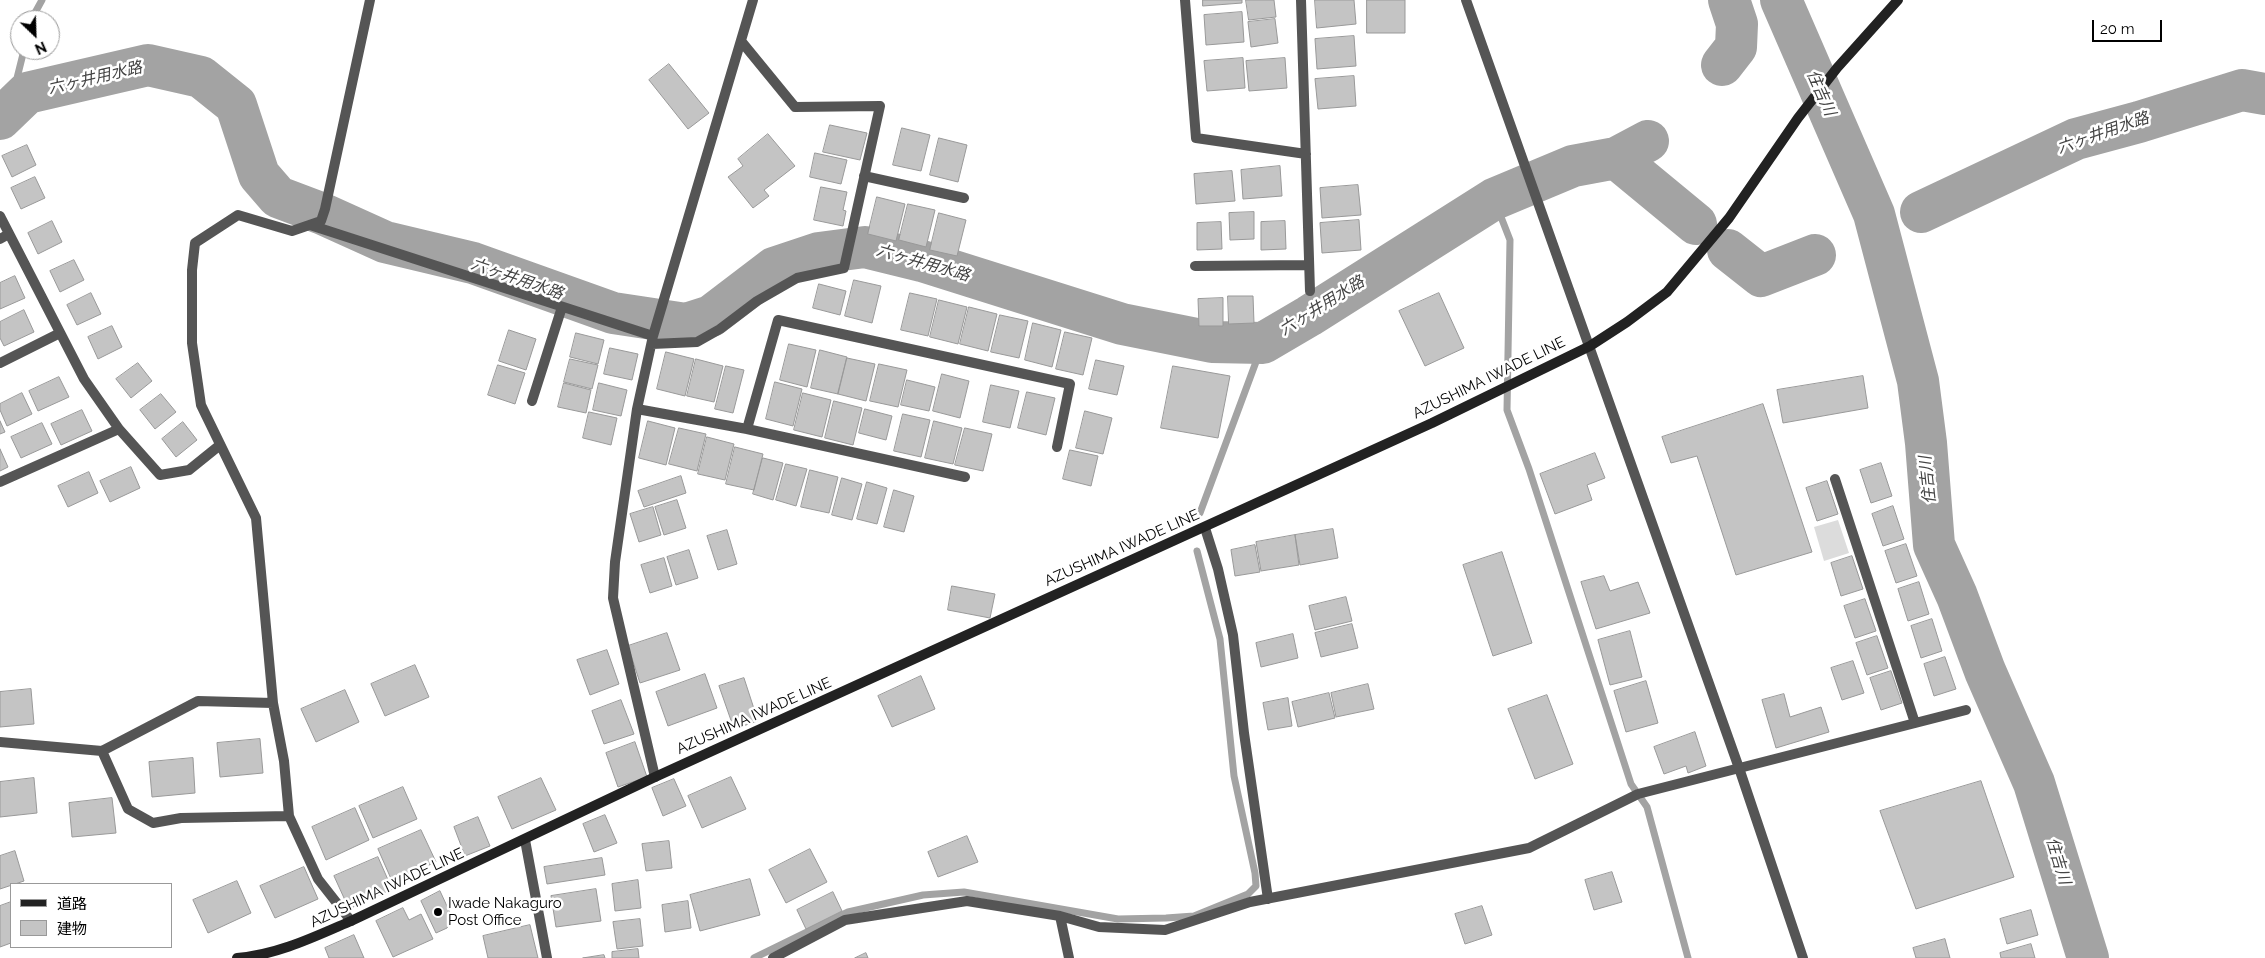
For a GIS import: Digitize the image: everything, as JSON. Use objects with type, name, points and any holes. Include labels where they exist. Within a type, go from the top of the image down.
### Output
[{"type":"main road","name":"AZUSHIMA IWADE LINE","points":[[237,958],[252,957],[301,944],[655,778],[1432,423],[1590,346],[1627,322],[1667,292],[1729,218],[1798,118],[1837,68],[1898,0]]},
{"type":"street","points":[[351,921],[318,879],[289,816],[284,761],[273,703],[256,518],[201,405],[192,343],[192,270],[195,243],[238,215],[292,231],[321,221],[370,0]]},
{"type":"street","points":[[655,778],[613,598],[615,562],[637,409],[653,337],[753,0]]},
{"type":"street","points":[[1185,0],[1196,138],[1306,154]]},
{"type":"street","points":[[1300,0],[1310,291]]},
{"type":"street","points":[[1466,0],[1538,198],[1739,768],[1803,958]]},
{"type":"street","points":[[310,225],[653,337],[697,342],[720,330],[757,301],[796,278],[844,268],[880,106],[795,108],[741,42]]},
{"type":"street","points":[[864,176],[964,198]]},
{"type":"street","points":[[0,216],[5,236],[84,379],[119,429],[160,475],[189,470],[220,445]]},
{"type":"street","points":[[1194,266],[1309,265]]},
{"type":"street","points":[[532,401],[562,307]]},
{"type":"street","points":[[748,429],[778,320],[1070,384],[1057,447]]},
{"type":"street","points":[[0,363],[60,333]]},
{"type":"street","points":[[637,409],[748,429],[965,477]]},
{"type":"street","points":[[0,482],[119,429]]},
{"type":"street","points":[[1836,480],[1915,723]]},
{"type":"street","points":[[1205,528],[1218,569],[1234,635],[1244,733],[1268,898]]},
{"type":"street","points":[[0,742],[102,751],[198,701],[273,703]]},
{"type":"street","points":[[773,958],[845,920],[967,901],[1060,916],[1099,927],[1166,930],[1250,902],[1529,848],[1638,794],[1966,710]]},
{"type":"street","points":[[102,751],[128,808],[153,823],[181,818],[289,816]]},
{"type":"street","points":[[525,840],[547,958]]},
{"type":"street","points":[[1060,916],[1069,958]]},
{"type":"shaded area","points":[[1838,520],[1849,553],[1824,561],[1814,527]]},
{"type":"building","points":[[1203,0],[1242,0],[1242,3],[1203,6]]},
{"type":"building","points":[[1246,0],[1274,0],[1276,17],[1249,20]]},
{"type":"building","points":[[1315,0],[1354,0],[1356,24],[1317,28]]},
{"type":"building","points":[[1367,0],[1405,0],[1405,33],[1367,33]]},
{"type":"building","points":[[1242,12],[1244,42],[1206,45],[1204,15]]},
{"type":"building","points":[[1275,19],[1278,43],[1251,47],[1248,22]]},
{"type":"building","points":[[1354,36],[1356,66],[1317,69],[1315,39]]},
{"type":"building","points":[[1243,58],[1245,88],[1207,91],[1204,61]]},
{"type":"building","points":[[1285,58],[1287,88],[1249,91],[1246,61]]},
{"type":"building","points":[[669,64],[709,113],[688,129],[649,80]]},
{"type":"building","points":[[1354,76],[1356,106],[1318,109],[1315,79]]},
{"type":"building","points":[[830,125],[867,133],[860,160],[823,152]]},
{"type":"building","points":[[902,128],[930,135],[921,171],[893,165]]},
{"type":"building","points":[[768,134],[795,166],[764,190],[769,196],[753,208],[728,177],[743,166],[738,159]]},
{"type":"building","points":[[939,138],[967,145],[958,182],[930,175]]},
{"type":"building","points":[[27,145],[36,165],[12,177],[2,156]]},
{"type":"building","points":[[815,153],[847,160],[841,184],[810,177]]},
{"type":"building","points":[[1280,166],[1282,196],[1243,199],[1241,170]]},
{"type":"building","points":[[1232,171],[1235,201],[1196,204],[1194,174]]},
{"type":"building","points":[[35,177],[45,198],[21,209],[11,188]]},
{"type":"building","points":[[1358,185],[1361,215],[1322,218],[1320,188]]},
{"type":"building","points":[[821,187],[847,192],[843,210],[846,211],[843,226],[814,220]]},
{"type":"building","points":[[877,197],[905,204],[896,241],[868,234]]},
{"type":"building","points":[[908,204],[935,210],[926,247],[899,240]]},
{"type":"building","points":[[1254,212],[1254,239],[1230,240],[1229,213]]},
{"type":"building","points":[[939,213],[966,220],[957,256],[930,250]]},
{"type":"building","points":[[1359,220],[1361,250],[1322,253],[1320,223]]},
{"type":"building","points":[[52,221],[62,242],[38,254],[28,233]]},
{"type":"building","points":[[1285,221],[1286,249],[1261,250],[1261,222]]},
{"type":"building","points":[[1221,222],[1222,249],[1197,250],[1197,223]]},
{"type":"building","points":[[74,260],[84,280],[60,292],[50,271]]},
{"type":"building","points":[[15,276],[25,298],[0,309],[0,283]]},
{"type":"building","points":[[854,280],[881,286],[872,323],[845,316]]},
{"type":"building","points":[[819,284],[846,291],[840,315],[813,308]]},
{"type":"building","points":[[91,293],[101,314],[77,325],[67,305]]},
{"type":"building","points":[[910,293],[937,299],[928,336],[901,330]]},
{"type":"building","points":[[1439,293],[1464,348],[1425,366],[1399,311]]},
{"type":"building","points":[[1228,296],[1253,296],[1254,323],[1229,324]]},
{"type":"building","points":[[1223,298],[1223,326],[1199,326],[1198,299]]},
{"type":"building","points":[[939,300],[967,307],[958,344],[930,337]]},
{"type":"building","points":[[969,307],[997,314],[988,351],[960,344]]},
{"type":"building","points":[[24,310],[34,332],[4,346],[0,338],[0,322]]},
{"type":"building","points":[[1000,315],[1028,321],[1019,358],[991,352]]},
{"type":"building","points":[[1033,323],[1061,330],[1052,367],[1025,360]]},
{"type":"building","points":[[112,326],[122,347],[98,359],[88,337]]},
{"type":"building","points":[[509,330],[536,339],[526,370],[499,361]]},
{"type":"building","points":[[1065,332],[1092,338],[1083,375],[1056,369]]},
{"type":"building","points":[[576,333],[604,340],[598,364],[570,357]]},
{"type":"building","points":[[789,344],[816,350],[807,387],[780,380]]},
{"type":"building","points":[[610,348],[638,354],[632,380],[604,374]]},
{"type":"building","points":[[820,350],[847,357],[838,394],[811,388]]},
{"type":"building","points":[[666,352],[694,359],[685,396],[657,389]]},
{"type":"building","points":[[847,358],[875,364],[866,401],[838,394]]},
{"type":"building","points":[[570,359],[598,365],[592,389],[564,382]]},
{"type":"building","points":[[696,359],[723,366],[714,402],[687,396]]},
{"type":"building","points":[[1096,360],[1124,366],[1117,395],[1089,389]]},
{"type":"building","points":[[138,363],[152,381],[131,398],[116,379]]},
{"type":"building","points":[[879,364],[907,370],[898,407],[870,401]]},
{"type":"building","points":[[498,365],[525,373],[515,404],[488,395]]},
{"type":"building","points":[[726,366],[744,370],[733,413],[715,409]]},
{"type":"building","points":[[1173,366],[1230,376],[1218,438],[1161,428]]},
{"type":"building","points":[[942,374],[969,381],[960,418],[933,411]]},
{"type":"building","points":[[1863,376],[1868,408],[1783,423],[1777,390]]},
{"type":"building","points":[[59,377],[69,397],[38,411],[29,391]]},
{"type":"building","points":[[907,380],[935,387],[929,411],[901,405]]},
{"type":"building","points":[[775,382],[802,389],[793,426],[766,419]]},
{"type":"building","points":[[564,383],[591,390],[586,413],[558,407]]},
{"type":"building","points":[[599,383],[627,390],[621,416],[593,410]]},
{"type":"building","points":[[991,385],[1019,391],[1010,428],[983,422]]},
{"type":"building","points":[[1027,392],[1055,398],[1046,435],[1018,428]]},
{"type":"building","points":[[22,393],[32,414],[7,426],[0,410],[0,404]]},
{"type":"building","points":[[803,393],[831,400],[822,437],[794,430]]},
{"type":"building","points":[[161,394],[176,412],[155,429],[140,410]]},
{"type":"building","points":[[834,401],[862,408],[853,445],[825,438]]},
{"type":"building","points":[[1763,404],[1812,552],[1736,575],[1697,456],[1671,463],[1662,437]]},
{"type":"building","points":[[865,409],[892,416],[886,440],[859,433]]},
{"type":"building","points":[[82,410],[92,431],[61,445],[51,424]]},
{"type":"building","points":[[1085,411],[1112,418],[1103,454],[1076,448]]},
{"type":"building","points":[[589,412],[617,418],[611,445],[583,438]]},
{"type":"building","points":[[903,414],[930,420],[921,457],[894,451]]},
{"type":"building","points":[[0,421],[5,432],[0,434]]},
{"type":"building","points":[[648,421],[675,428],[666,465],[639,458]]},
{"type":"building","points":[[934,421],[962,428],[953,464],[925,458]]},
{"type":"building","points":[[183,422],[197,440],[176,457],[162,439]]},
{"type":"building","points":[[42,423],[52,444],[21,458],[11,437]]},
{"type":"building","points":[[679,428],[706,434],[697,471],[669,464]]},
{"type":"building","points":[[965,428],[992,434],[983,471],[955,465]]},
{"type":"building","points":[[707,437],[734,444],[725,480],[698,474]]},
{"type":"building","points":[[735,447],[763,454],[754,490],[726,484]]},
{"type":"building","points":[[0,449],[8,467],[0,471]]},
{"type":"building","points":[[1070,450],[1098,456],[1091,486],[1063,479]]},
{"type":"building","points":[[1595,453],[1605,478],[1587,485],[1592,500],[1555,514],[1540,474]]},
{"type":"building","points":[[763,458],[783,463],[773,500],[753,494]]},
{"type":"building","points":[[1881,463],[1892,496],[1871,503],[1860,470]]},
{"type":"building","points":[[786,464],[807,469],[796,506],[776,500]]},
{"type":"building","points":[[131,467],[140,488],[110,502],[100,481]]},
{"type":"building","points":[[810,470],[838,477],[829,513],[801,507]]},
{"type":"building","points":[[89,472],[98,493],[68,507],[58,486]]},
{"type":"building","points":[[681,476],[686,493],[644,507],[638,491]]},
{"type":"building","points":[[842,478],[862,484],[852,520],[832,515]]},
{"type":"building","points":[[1827,481],[1838,514],[1817,521],[1806,488]]},
{"type":"building","points":[[867,482],[887,488],[877,524],[857,519]]},
{"type":"building","points":[[894,490],[914,496],[904,532],[884,527]]},
{"type":"building","points":[[677,500],[686,528],[664,535],[655,507]]},
{"type":"building","points":[[1893,506],[1904,539],[1883,546],[1872,514]]},
{"type":"building","points":[[653,507],[661,535],[639,542],[630,514]]},
{"type":"building","points":[[1333,529],[1338,558],[1300,565],[1295,535]]},
{"type":"building","points":[[727,530],[737,564],[718,570],[707,536]]},
{"type":"building","points":[[1295,535],[1299,565],[1261,571],[1256,542]]},
{"type":"building","points":[[1906,544],[1917,576],[1896,583],[1885,551]]},
{"type":"building","points":[[1255,545],[1260,572],[1235,576],[1231,550]]},
{"type":"building","points":[[689,550],[698,578],[676,585],[667,557]]},
{"type":"building","points":[[1502,552],[1532,643],[1493,656],[1463,565]]},
{"type":"building","points":[[1852,556],[1863,589],[1841,596],[1831,563]]},
{"type":"building","points":[[664,558],[672,586],[650,593],[641,565]]},
{"type":"building","points":[[1604,576],[1610,591],[1638,582],[1650,613],[1596,629],[1581,582]]},
{"type":"building","points":[[1919,582],[1929,614],[1908,621],[1898,589]]},
{"type":"building","points":[[952,586],[995,594],[990,618],[948,610]]},
{"type":"building","points":[[1346,597],[1352,621],[1315,630],[1309,606]]},
{"type":"building","points":[[1865,599],[1876,631],[1855,638],[1844,606]]},
{"type":"building","points":[[1932,619],[1942,651],[1921,658],[1911,626]]},
{"type":"building","points":[[1352,624],[1358,648],[1321,657],[1315,633]]},
{"type":"building","points":[[1630,631],[1642,677],[1610,685],[1598,640]]},
{"type":"building","points":[[667,633],[680,670],[640,683],[628,646]]},
{"type":"building","points":[[1293,634],[1298,658],[1261,667],[1256,643]]},
{"type":"building","points":[[1877,636],[1888,668],[1867,675],[1856,643]]},
{"type":"building","points":[[607,650],[619,684],[590,695],[577,660]]},
{"type":"building","points":[[1945,657],[1956,689],[1934,696],[1924,664]]},
{"type":"building","points":[[1853,661],[1864,693],[1842,700],[1831,668]]},
{"type":"building","points":[[415,665],[429,697],[385,716],[371,684]]},
{"type":"building","points":[[1891,671],[1902,703],[1881,710],[1870,678]]},
{"type":"building","points":[[705,674],[717,708],[668,726],[656,692]]},
{"type":"building","points":[[921,676],[935,709],[892,727],[878,696]]},
{"type":"building","points":[[744,678],[758,721],[734,729],[719,686]]},
{"type":"building","points":[[1646,681],[1658,723],[1626,732],[1614,691]]},
{"type":"building","points":[[1368,684],[1374,709],[1336,717],[1331,693]]},
{"type":"building","points":[[31,689],[34,724],[0,727],[0,692]]},
{"type":"building","points":[[345,690],[359,722],[316,742],[301,709]]},
{"type":"building","points":[[1329,693],[1335,718],[1298,727],[1292,702]]},
{"type":"building","points":[[1784,694],[1790,717],[1821,707],[1829,732],[1776,748],[1762,700]]},
{"type":"building","points":[[1547,695],[1573,764],[1535,779],[1508,709]]},
{"type":"building","points":[[1288,698],[1292,726],[1268,730],[1263,703]]},
{"type":"building","points":[[621,700],[634,734],[604,744],[592,711]]},
{"type":"building","points":[[1695,732],[1706,766],[1688,773],[1686,766],[1664,774],[1654,747]]},
{"type":"building","points":[[260,739],[263,773],[220,777],[217,743]]},
{"type":"building","points":[[635,742],[647,777],[618,787],[606,753]]},
{"type":"building","points":[[193,758],[195,793],[152,797],[149,762]]},
{"type":"building","points":[[731,777],[746,809],[702,828],[688,796]]},
{"type":"building","points":[[34,778],[37,813],[0,817],[0,782]]},
{"type":"building","points":[[541,778],[556,810],[512,829],[498,797]]},
{"type":"building","points":[[674,779],[686,806],[663,816],[652,788]]},
{"type":"building","points":[[1981,781],[2014,877],[1916,909],[1880,811]]},
{"type":"building","points":[[403,787],[417,819],[373,838],[359,806]]},
{"type":"building","points":[[112,798],[116,833],[72,837],[69,803]]},
{"type":"building","points":[[355,808],[369,840],[326,860],[312,827]]},
{"type":"building","points":[[605,815],[617,843],[594,852],[583,824]]},
{"type":"building","points":[[478,817],[490,846],[465,856],[454,827]]},
{"type":"building","points":[[421,830],[436,862],[392,881],[378,849]]},
{"type":"building","points":[[967,836],[978,862],[938,877],[928,852]]},
{"type":"building","points":[[669,841],[672,868],[646,871],[642,844]]},
{"type":"building","points":[[810,849],[827,882],[786,903],[769,870]]},
{"type":"building","points":[[15,851],[24,881],[10,883],[10,886],[0,889],[0,856]]},
{"type":"building","points":[[378,857],[392,889],[349,909],[334,876]]},
{"type":"building","points":[[602,858],[605,875],[547,884],[544,867]]},
{"type":"building","points":[[304,867],[318,899],[275,918],[260,886]]},
{"type":"building","points":[[1612,872],[1622,902],[1594,910],[1585,880]]},
{"type":"building","points":[[750,879],[760,915],[700,931],[690,895]]},
{"type":"building","points":[[638,880],[641,908],[615,911],[612,884]]},
{"type":"building","points":[[237,881],[251,913],[208,933],[193,900]]},
{"type":"building","points":[[596,889],[601,921],[556,927],[551,896]]},
{"type":"building","points":[[440,891],[453,919],[447,928],[436,933],[421,901]]},
{"type":"building","points":[[833,892],[842,911],[806,929],[797,910]]},
{"type":"building","points":[[688,901],[691,928],[665,932],[662,905]]},
{"type":"building","points":[[10,902],[10,943],[0,947],[0,906]]},
{"type":"building","points":[[1482,906],[1492,935],[1465,944],[1455,914]]},
{"type":"building","points":[[403,908],[409,920],[421,914],[433,939],[393,957],[376,921]]},
{"type":"building","points":[[2031,910],[2038,935],[2007,944],[2000,919]]},
{"type":"building","points":[[640,919],[643,946],[617,949],[613,922]]},
{"type":"building","points":[[530,925],[538,958],[488,958],[483,936]]},
{"type":"building","points":[[354,935],[364,958],[329,958],[325,948]]},
{"type":"building","points":[[1945,939],[1950,958],[1916,958],[1913,948]]},
{"type":"building","points":[[2031,944],[2035,958],[2001,958],[2000,953]]},
{"type":"building","points":[[638,949],[639,958],[612,958],[612,952]]},
{"type":"building","points":[[866,953],[868,958],[855,958]]},
{"type":"building","points":[[604,955],[605,958],[583,958]]},
{"type":"waterway","points":[[36,10],[42,0]]},
{"type":"waterway","name":"六ヶ井用水路","points":[[1722,65],[1736,47],[1737,24],[1729,0]]},
{"type":"waterway","name":"住吉川","points":[[1781,0],[1874,214],[1918,381],[1926,443],[1934,545],[1957,596],[1985,671],[2034,783],[2088,958]]},
{"type":"waterway","points":[[22,60],[16,82],[27,93]]},
{"type":"waterway","name":"六ヶ井用水路","points":[[0,119],[27,93],[148,65],[201,77],[236,105],[259,175],[278,197],[323,214],[385,242],[473,263],[613,313],[686,324],[711,316],[774,268],[819,253],[865,247],[922,261],[1122,324],[1212,342],[1263,343],[1494,199],[1573,166],[1616,158],[1696,224]]},
{"type":"waterway","name":"六ヶ井用水路","points":[[1921,212],[2076,139],[2139,122],[2242,90],[2265,94]]},
{"type":"waterway","name":"六ヶ井用水路","points":[[1616,158],[1648,141]]},
{"type":"waterway","points":[[1494,199],[1510,240],[1507,410],[1529,469],[1631,784],[1647,807],[1688,958]]},
{"type":"waterway","name":"六ヶ井用水路","points":[[1728,250],[1761,276],[1815,255]]},
{"type":"waterway","points":[[1200,513],[1263,343]]},
{"type":"waterway","points":[[754,958],[848,912],[923,895],[964,892],[1118,919],[1194,916],[1248,894],[1256,886],[1255,873],[1234,776],[1220,639],[1197,551]]},
{"type":"place","name":"Iwade Nakaguro Post Office","points":[[438,912]]}]
